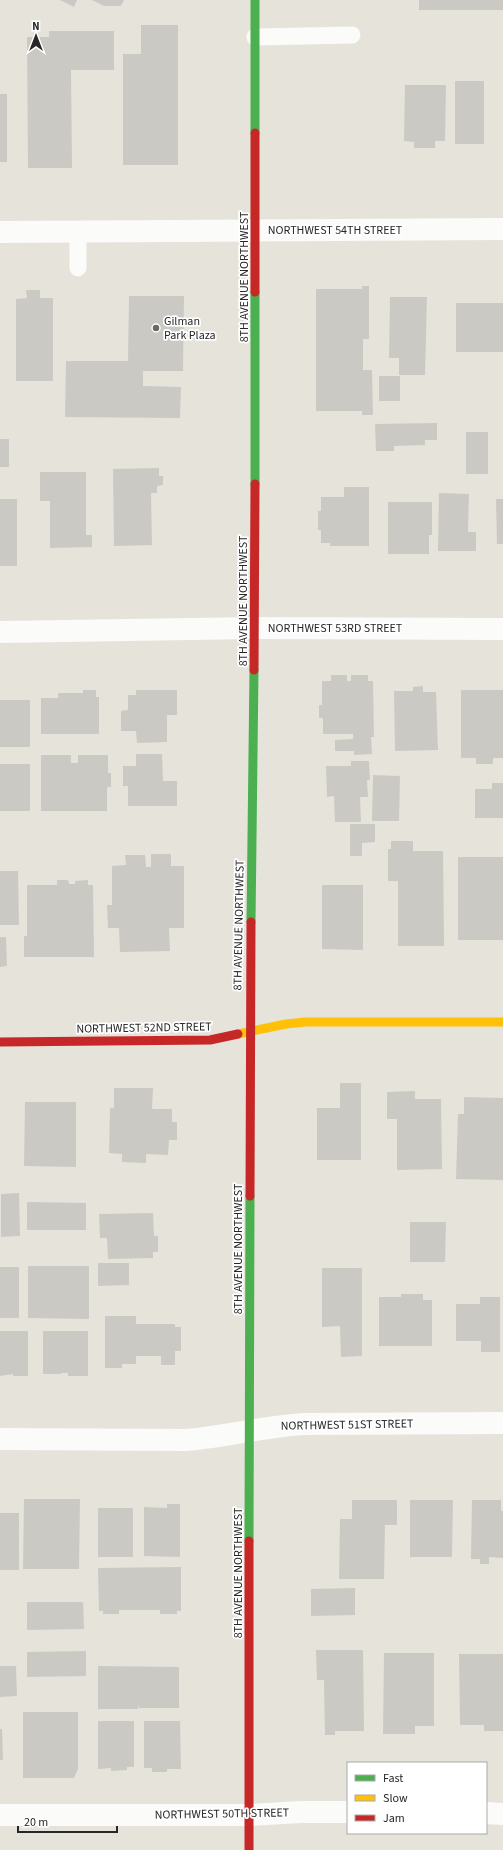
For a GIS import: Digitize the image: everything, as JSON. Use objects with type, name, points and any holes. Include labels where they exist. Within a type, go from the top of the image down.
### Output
[{"type":"main road","name":"8TH AVENUE NORTHWEST","points":[[249,1850],[250,1031],[256,628],[256,0]]},
{"type":"main road","name":"NORTHWEST 52ND STREET","points":[[0,1042],[210,1040],[286,1024],[305,1022],[503,1022]]},
{"type":"street","name":"NORTHWEST 54TH STREET","points":[[0,232],[503,229]]},
{"type":"street","name":"NORTHWEST 53RD STREET","points":[[0,632],[256,628],[503,629]]},
{"type":"street","name":"NORTHWEST 51ST STREET","points":[[0,1440],[186,1440],[216,1438],[250,1431],[305,1424],[503,1423]]},
{"type":"street","name":"NORTHWEST 50TH STREET","points":[[0,1815],[250,1815],[301,1812],[347,1812]]},
{"type":"street","points":[[487,1813],[503,1814]]},
{"type":"lane","points":[[256,38],[352,35]]},
{"type":"lane","points":[[78,232],[78,268]]},
{"type":"building","points":[[60,0],[77,0],[74,7]]},
{"type":"building","points":[[92,0],[124,0],[121,6],[104,6]]},
{"type":"building","points":[[419,0],[503,0],[503,10],[419,10]]},
{"type":"building","points":[[141,25],[178,25],[178,165],[123,165],[123,54],[141,54]]},
{"type":"building","points":[[49,31],[114,31],[114,70],[71,70],[72,168],[28,168],[27,37],[49,37]]},
{"type":"building","points":[[455,81],[484,81],[484,144],[455,144]]},
{"type":"building","points":[[405,85],[446,85],[445,141],[435,141],[435,148],[414,148],[414,142],[404,141]]},
{"type":"building","points":[[0,94],[7,94],[7,162],[0,162]]},
{"type":"building","points":[[362,286],[369,286],[369,339],[363,339],[363,370],[372,370],[373,415],[362,415],[362,411],[316,411],[316,289],[362,289]]},
{"type":"building","points":[[26,290],[40,290],[40,298],[53,298],[53,381],[16,381],[16,299],[27,298]]},
{"type":"building","name":"Gilman Park Plaza","points":[[129,296],[184,296],[183,371],[143,371],[143,386],[181,387],[180,418],[65,417],[66,361],[128,361]]},
{"type":"building","points":[[390,297],[427,297],[425,375],[399,375],[399,358],[389,358]]},
{"type":"building","points":[[456,303],[503,303],[503,352],[456,352]]},
{"type":"building","points":[[379,376],[400,376],[400,401],[379,401]]},
{"type":"building","points":[[437,423],[437,440],[425,440],[425,445],[394,446],[394,451],[376,451],[375,424]]},
{"type":"building","points":[[466,432],[488,432],[488,474],[466,474]]},
{"type":"building","points":[[0,439],[9,439],[9,467],[0,467]]},
{"type":"building","points":[[159,468],[159,476],[163,476],[163,485],[157,486],[157,493],[151,493],[152,545],[114,546],[113,469]]},
{"type":"building","points":[[40,472],[86,472],[86,535],[92,535],[92,547],[50,548],[50,501],[40,501]]},
{"type":"building","points":[[344,487],[369,487],[369,546],[330,546],[330,543],[321,543],[321,530],[318,530],[318,511],[321,511],[321,497],[344,497]]},
{"type":"building","points":[[439,493],[469,494],[468,532],[476,532],[476,551],[438,551]]},
{"type":"building","points":[[0,499],[17,499],[17,566],[0,566]]},
{"type":"building","points":[[496,499],[503,499],[503,544],[497,544]]},
{"type":"building","points":[[388,502],[432,502],[432,535],[429,535],[429,554],[388,554]]},
{"type":"building","points":[[331,675],[347,675],[347,681],[351,681],[351,675],[368,675],[368,681],[373,681],[374,737],[371,737],[372,754],[354,755],[354,751],[335,751],[335,740],[353,739],[353,734],[323,734],[323,718],[319,718],[319,705],[322,705],[322,681],[331,681]]},
{"type":"building","points":[[423,686],[423,692],[436,692],[438,750],[395,751],[394,691],[413,691],[413,687]]},
{"type":"building","points":[[83,690],[96,690],[96,697],[99,697],[99,734],[41,734],[41,698],[58,698],[58,693],[83,693]]},
{"type":"building","points":[[136,690],[177,690],[177,715],[167,715],[167,742],[137,743],[136,731],[121,731],[121,711],[128,710],[128,695],[136,695]]},
{"type":"building","points":[[461,690],[503,690],[503,758],[493,758],[493,764],[476,764],[476,758],[461,758]]},
{"type":"building","points":[[0,700],[30,700],[30,747],[0,747]]},
{"type":"building","points":[[136,754],[162,754],[163,781],[177,781],[177,806],[128,806],[128,786],[123,786],[123,766],[136,766]]},
{"type":"building","points":[[41,755],[71,755],[71,763],[78,763],[78,755],[108,755],[108,773],[111,773],[111,787],[107,787],[107,811],[41,811]]},
{"type":"building","points":[[351,761],[369,761],[370,780],[367,780],[368,797],[360,797],[361,822],[335,822],[334,796],[327,797],[326,766],[351,766]]},
{"type":"building","points":[[0,764],[30,764],[30,811],[0,811]]},
{"type":"building","points":[[373,775],[400,776],[399,821],[372,821]]},
{"type":"building","points":[[492,783],[503,783],[503,818],[475,818],[475,789],[492,789]]},
{"type":"building","points":[[350,824],[375,824],[375,842],[362,843],[362,856],[350,856]]},
{"type":"building","points":[[391,841],[413,841],[413,851],[443,851],[444,946],[398,946],[398,881],[388,881],[388,849],[391,849]]},
{"type":"building","points":[[151,854],[171,854],[171,866],[184,866],[184,928],[169,928],[170,951],[120,952],[119,928],[108,928],[107,905],[112,905],[112,866],[126,865],[125,855],[145,855],[146,867],[151,867]]},
{"type":"building","points":[[458,857],[503,857],[503,940],[458,940]]},
{"type":"building","points":[[0,871],[18,871],[19,925],[0,925]]},
{"type":"building","points":[[57,880],[68,880],[69,884],[75,884],[75,881],[88,880],[88,885],[93,885],[94,957],[24,957],[24,936],[27,936],[27,885],[57,885]]},
{"type":"building","points":[[322,885],[363,885],[363,950],[322,949]]},
{"type":"building","points":[[0,937],[6,937],[7,966],[0,967]]},
{"type":"building","points":[[340,1083],[361,1083],[361,1160],[317,1160],[317,1108],[340,1108]]},
{"type":"building","points":[[114,1088],[153,1088],[152,1109],[172,1109],[172,1122],[177,1122],[177,1140],[169,1140],[168,1155],[146,1154],[146,1163],[122,1162],[122,1154],[109,1153],[110,1108],[114,1108]]},
{"type":"building","points":[[415,1091],[415,1099],[441,1099],[442,1169],[397,1170],[397,1119],[387,1119],[387,1092]]},
{"type":"building","points":[[464,1097],[503,1098],[503,1180],[456,1179],[458,1114],[464,1114]]},
{"type":"building","points":[[25,1102],[76,1102],[76,1167],[24,1166]]},
{"type":"building","points":[[19,1193],[20,1236],[1,1237],[1,1194]]},
{"type":"building","points":[[27,1202],[86,1203],[86,1230],[27,1230]]},
{"type":"building","points":[[153,1213],[154,1236],[158,1236],[158,1252],[153,1252],[153,1258],[108,1259],[107,1238],[100,1238],[99,1214]]},
{"type":"building","points":[[410,1222],[446,1222],[445,1262],[410,1262]]},
{"type":"building","points":[[98,1263],[129,1263],[129,1285],[98,1286]]},
{"type":"building","points":[[28,1266],[89,1266],[89,1319],[28,1318]]},
{"type":"building","points":[[0,1267],[19,1267],[19,1318],[0,1318]]},
{"type":"building","points":[[322,1268],[362,1268],[362,1356],[341,1357],[340,1326],[322,1327]]},
{"type":"building","points":[[401,1294],[423,1294],[423,1300],[432,1300],[432,1346],[379,1346],[379,1297],[401,1297]]},
{"type":"building","points":[[480,1297],[500,1297],[500,1352],[481,1352],[481,1341],[456,1341],[456,1304],[480,1304]]},
{"type":"building","points":[[105,1316],[136,1316],[136,1324],[175,1324],[175,1327],[181,1327],[181,1351],[175,1351],[175,1365],[161,1365],[161,1356],[136,1356],[136,1364],[122,1364],[122,1368],[105,1368]]},
{"type":"building","points":[[0,1331],[28,1331],[28,1376],[13,1376],[13,1374],[0,1376]]},
{"type":"building","points":[[43,1331],[88,1331],[88,1376],[68,1376],[68,1373],[43,1374]]},
{"type":"building","points":[[24,1499],[80,1499],[79,1569],[23,1569]]},
{"type":"building","points":[[352,1500],[397,1500],[397,1525],[385,1525],[384,1579],[339,1579],[340,1519],[352,1519]]},
{"type":"building","points":[[410,1500],[453,1500],[452,1557],[410,1557]]},
{"type":"building","points":[[472,1500],[501,1500],[501,1511],[503,1511],[503,1558],[489,1557],[489,1564],[480,1564],[480,1559],[471,1559]]},
{"type":"building","points":[[167,1504],[180,1504],[180,1557],[144,1556],[144,1507],[167,1508]]},
{"type":"building","points":[[98,1508],[133,1508],[133,1557],[98,1557]]},
{"type":"building","points":[[0,1513],[19,1513],[19,1570],[0,1570]]},
{"type":"building","points":[[181,1567],[181,1611],[177,1611],[177,1614],[160,1614],[160,1610],[119,1610],[119,1614],[103,1614],[103,1611],[99,1611],[98,1568]]},
{"type":"building","points":[[355,1588],[355,1615],[311,1616],[311,1589]]},
{"type":"building","points":[[27,1602],[83,1602],[84,1629],[27,1630]]},
{"type":"building","points":[[316,1650],[363,1650],[364,1731],[335,1731],[335,1735],[325,1735],[324,1680],[317,1680]]},
{"type":"building","points":[[86,1651],[86,1676],[27,1677],[27,1652]]},
{"type":"building","points":[[384,1653],[434,1653],[434,1726],[415,1726],[415,1734],[383,1734]]},
{"type":"building","points":[[459,1654],[503,1654],[503,1731],[484,1731],[484,1725],[460,1725]]},
{"type":"building","points":[[0,1666],[16,1666],[17,1696],[0,1697]]},
{"type":"building","points":[[98,1666],[179,1667],[179,1708],[139,1708],[138,1704],[138,1709],[98,1709]]},
{"type":"building","points":[[23,1712],[78,1712],[78,1769],[74,1778],[23,1778]]},
{"type":"building","points":[[98,1721],[134,1721],[134,1767],[127,1767],[127,1770],[111,1771],[111,1768],[98,1769]]},
{"type":"building","points":[[144,1721],[180,1721],[181,1769],[167,1769],[167,1772],[152,1772],[152,1768],[144,1768]]},
{"type":"building","points":[[0,1729],[2,1729],[3,1760],[0,1760]]},
{"type":"traffic: fast","points":[[255,0],[255,133]]},
{"type":"traffic: fast","points":[[255,292],[255,484]]},
{"type":"traffic: fast","points":[[251,922],[254,670]]},
{"type":"traffic: fast","points":[[249,1541],[250,1196]]},
{"type":"traffic: slow","points":[[238,1034],[286,1024],[305,1022],[503,1022]]},
{"type":"traffic: jam","points":[[255,133],[255,292]]},
{"type":"traffic: jam","points":[[254,670],[255,484]]},
{"type":"traffic: jam","points":[[250,1196],[251,922]]},
{"type":"traffic: jam","points":[[0,1042],[210,1040],[238,1034]]},
{"type":"traffic: jam","points":[[249,1541],[249,1850]]},
{"type":"place","name":"Gilman Park Plaza","points":[[156,328]]}]
